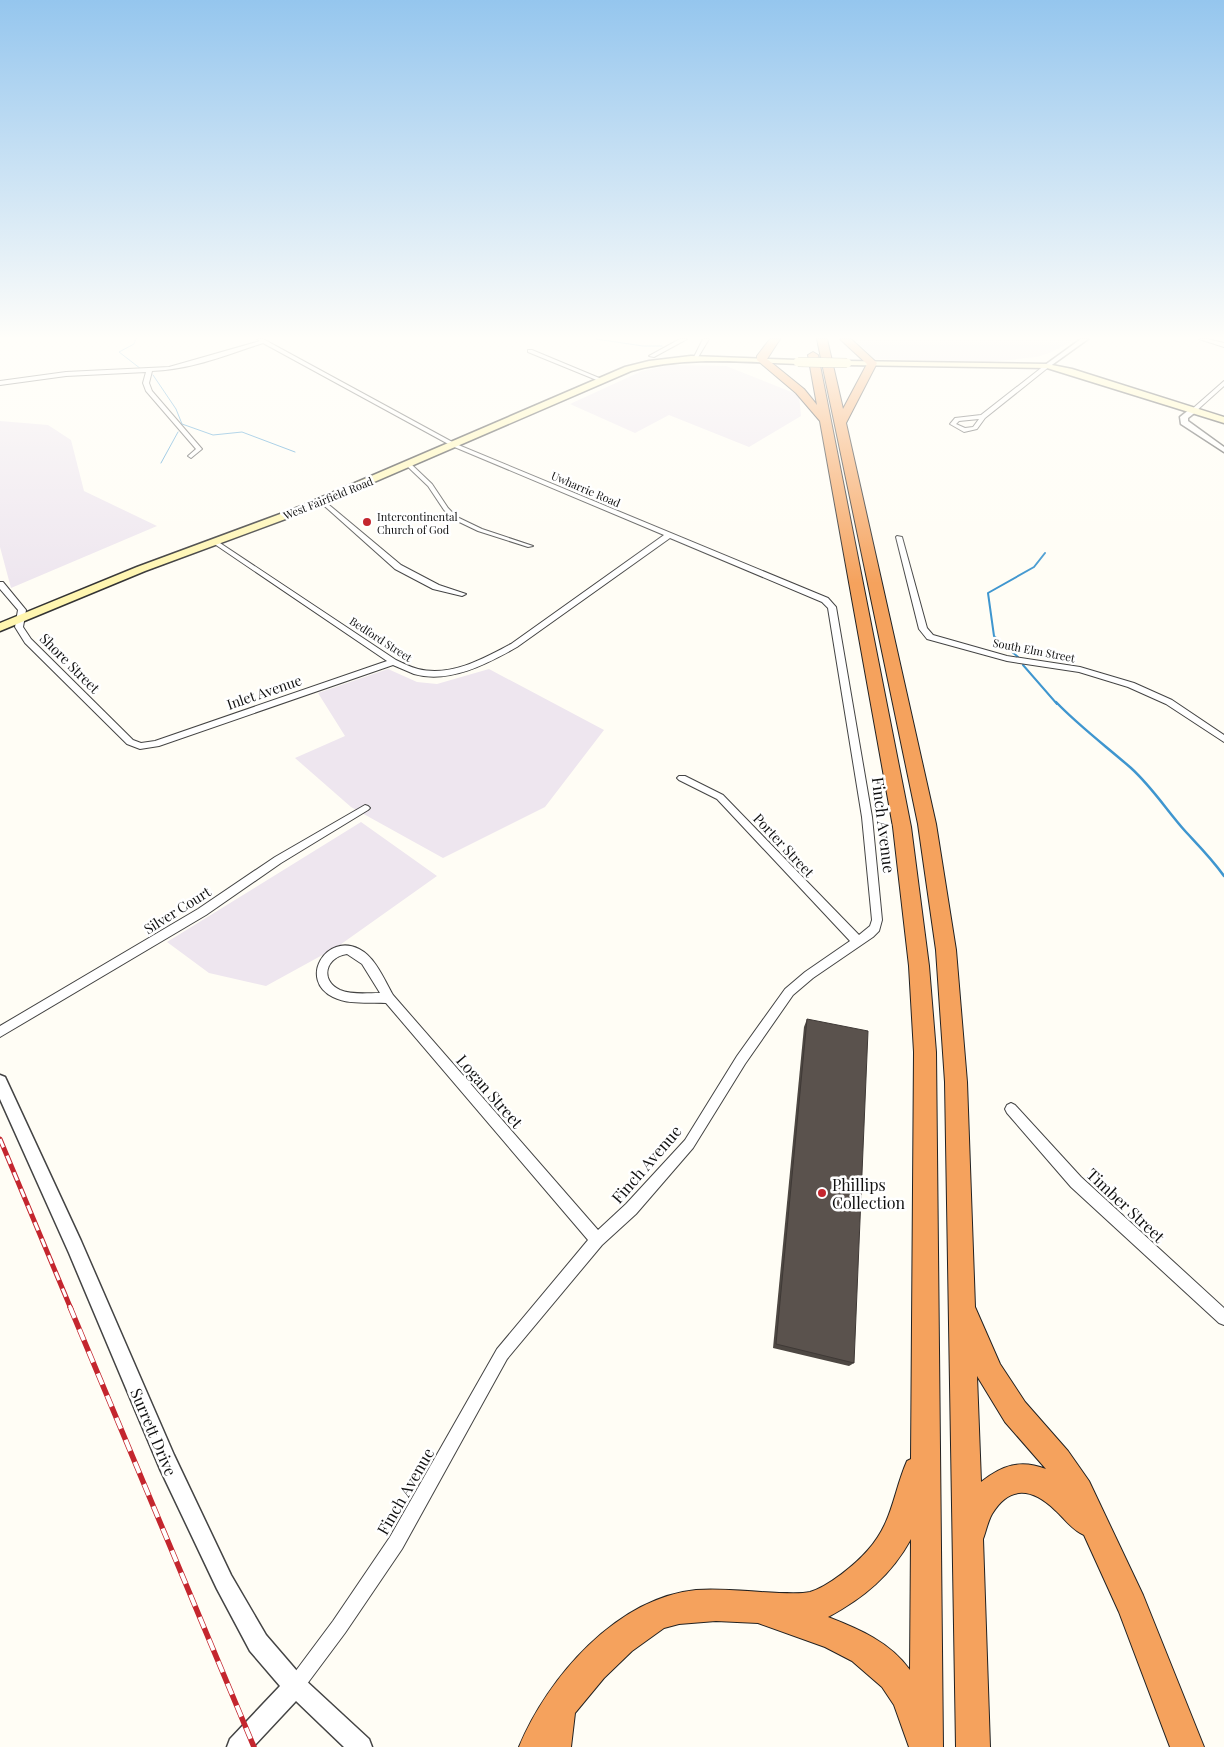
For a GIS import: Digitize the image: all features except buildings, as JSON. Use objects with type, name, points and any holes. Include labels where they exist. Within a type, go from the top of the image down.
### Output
[{"type":"highway","points":[[830,421],[832,423],[926,815],[946,950],[956,1082],[973,1747]]},
{"type":"highway","points":[[832,423],[902,826],[919,966],[924,1052],[926,1747]]},
{"type":"highway","points":[[962,1302],[979,1351],[990,1374],[1015,1412],[1079,1492],[1132,1606],[1187,1747]]},
{"type":"highway","points":[[536,1747],[562,1704],[619,1638],[660,1613],[706,1604],[810,1608],[842,1592],[870,1570],[895,1542],[912,1501],[926,1418]]},
{"type":"highway","points":[[968,1550],[978,1507],[995,1489],[1014,1478],[1038,1480],[1063,1496],[1101,1537]]},
{"type":"highway","points":[[754,1607],[857,1644],[888,1668],[906,1694],[926,1747]]},
{"type":"highway","points":[[554,1747],[562,1704]]},
{"type":"main road","name":"West Fairfield Road","points":[[0,627],[322,501],[509,421]]},
{"type":"street","points":[[175,421],[199,449],[191,456]]},
{"type":"street","name":"Uwharrie Road","points":[[409,421],[454,445],[670,534],[808,593],[831,605]]},
{"type":"street","points":[[1184,421],[1224,450]]},
{"type":"street","points":[[409,465],[430,485],[455,518],[480,530],[530,546]]},
{"type":"street","points":[[322,501],[398,567],[436,587],[462,594]]},
{"type":"street","name":"Bedford Street","points":[[215,542],[393,662],[407,669],[427,674],[464,668],[496,657],[670,534]]},
{"type":"street","name":"South Elm Street","points":[[899,537],[923,628],[930,637],[1007,658],[1080,670],[1131,685],[1169,702],[1224,739]]},
{"type":"street","name":"Shore Street","points":[[0,584],[22,610],[19,627],[28,641],[130,742],[144,746]]},
{"type":"street","name":"Finch Avenue","points":[[294,1686],[339,1627],[396,1543],[502,1354],[597,1240],[638,1202],[689,1144],[746,1053],[789,992],[809,975],[876,928],[876,910],[866,809],[835,613],[831,605]]},
{"type":"street","name":"Inlet Avenue","points":[[144,746],[393,662]]},
{"type":"street","name":"Porter Street","points":[[682,778],[720,797],[858,942]]},
{"type":"street","name":"Silver Court","points":[[0,1032],[194,917],[278,860],[365,808]]},
{"type":"street","name":"Logan Street","points":[[389,998],[346,996],[335,992],[324,982],[321,975],[322,964],[333,953],[354,951],[364,959],[389,998],[597,1240]]},
{"type":"street","name":"Surrett Drive","points":[[0,1082],[75,1246],[198,1531],[258,1643],[294,1686],[361,1747]]},
{"type":"street","name":"Timber Street","points":[[1011,1109],[1076,1182],[1224,1318]]},
{"type":"street","points":[[238,1747],[294,1686]]},
{"type":"shaded area","points":[[0,421],[48,425],[71,440],[84,491],[157,526],[11,588],[0,547]]},
{"type":"shaded area","points":[[607,421],[659,421],[635,433]]},
{"type":"shaded area","points":[[683,421],[793,421],[749,447]]},
{"type":"shaded area","points":[[388,669],[417,682],[437,684],[489,669],[604,730],[545,807],[443,858],[351,807],[295,758],[345,736],[318,693]]},
{"type":"shaded area","points":[[361,822],[437,876],[337,947],[266,986],[209,973],[167,942]]},
{"type":"waterway","points":[[181,421],[182,424],[213,435],[242,432],[295,452]]},
{"type":"waterway","points":[[161,463],[178,432]]},
{"type":"waterway","points":[[1018,657],[994,636],[988,593],[1034,567],[1045,553]]},
{"type":"waterway","points":[[1023,665],[1057,704]]},
{"type":"waterway","points":[[1056,702],[1139,776],[1224,876]]},
{"type":"railway","points":[[0,1139],[71,1309]]},
{"type":"railway","points":[[70,1307],[254,1747]]},
{"type":"place","name":"Intercontinental Church of God","points":[[367,522]]},
{"type":"place","name":"Phillips Collection","points":[[822,1193]]}]
